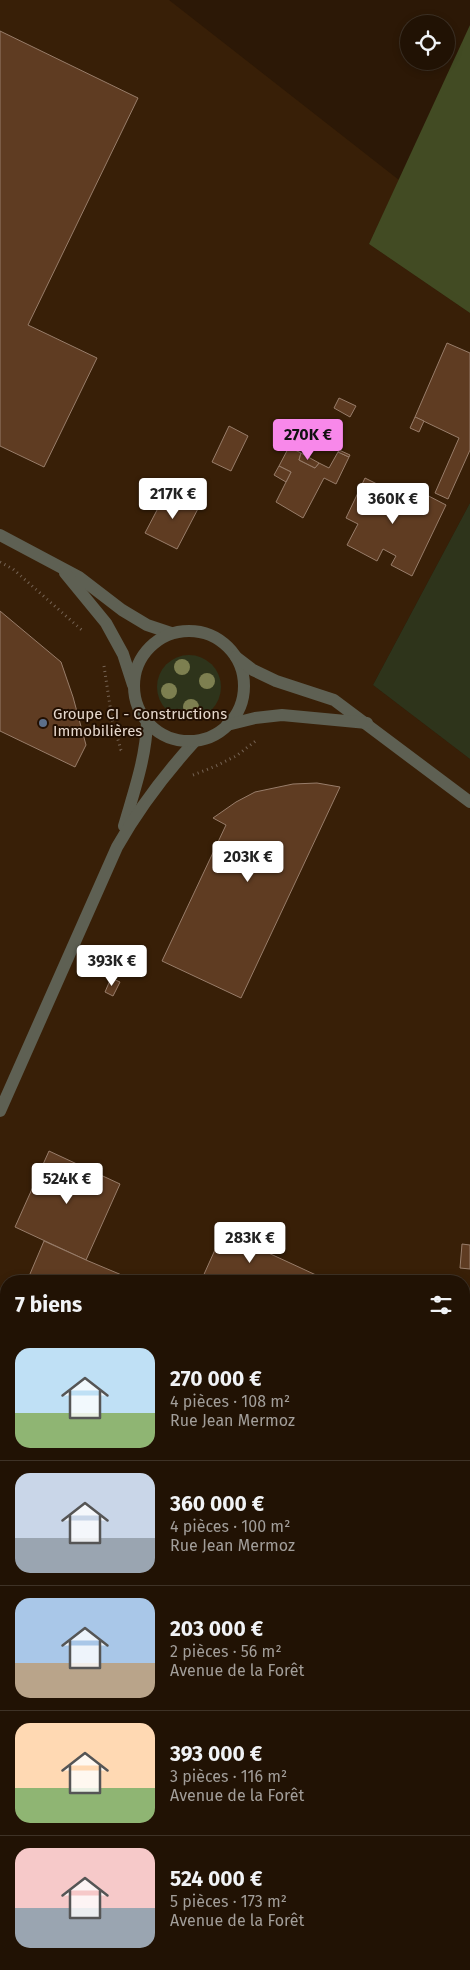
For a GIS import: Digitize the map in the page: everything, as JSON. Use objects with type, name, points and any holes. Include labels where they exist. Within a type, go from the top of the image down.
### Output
[{"type":"street","points":[[0,535],[79,577],[122,610],[147,625],[171,633]]},
{"type":"street","points":[[56,564],[106,623],[123,654],[138,707],[147,722],[161,734],[178,740],[196,741],[213,736],[227,725],[238,710],[243,692],[243,674],[236,657]]},
{"type":"street","points":[[134,689],[136,671],[143,655],[156,642],[171,633],[189,630],[208,634],[224,643],[236,657],[253,670],[276,681],[334,700],[470,802]]},
{"type":"street","points":[[227,725],[256,718],[282,715],[367,723]]},
{"type":"street","points":[[117,848],[141,770],[146,743],[147,722]]},
{"type":"street","points":[[0,1111],[117,848],[136,814],[157,785],[196,741]]},
{"type":"shaded area","points":[[0,0],[169,0],[399,180],[369,244],[470,313],[470,503],[373,685],[470,759],[470,1275],[0,1275]]},
{"type":"green space","points":[[470,25],[470,313],[369,244],[449,70],[455,70],[455,58]]},
{"type":"green space","points":[[470,503],[470,759],[373,685]]},
{"type":"green space","points":[[189,655],[201,657],[212,664],[219,675],[221,687],[219,699],[212,710],[201,717],[189,719],[177,717],[166,710],[159,699],[157,687],[159,675],[166,664],[177,657]]},
{"type":"building","points":[[0,31],[138,98],[28,325],[97,358],[44,467],[0,446]]},
{"type":"building","points":[[447,343],[470,353],[470,450],[448,499],[435,493],[459,438],[415,417]]},
{"type":"building","points":[[339,398],[356,406],[350,417],[334,408]]},
{"type":"building","points":[[415,417],[424,421],[419,432],[410,428]]},
{"type":"building","points":[[229,426],[248,436],[231,471],[212,462]]},
{"type":"building","points":[[289,447],[301,453],[299,460],[315,468],[319,463],[329,468],[338,452],[349,457],[336,484],[324,478],[303,518],[276,502],[291,472],[279,466]]},
{"type":"building","points":[[339,450],[350,455],[349,457],[338,452]]},
{"type":"building","points":[[301,453],[319,463],[315,468],[299,460]]},
{"type":"building","points":[[279,466],[291,472],[286,482],[274,475]]},
{"type":"building","points":[[365,478],[413,502],[419,491],[446,505],[412,576],[391,565],[396,556],[383,549],[377,561],[347,545],[358,524],[346,518]]},
{"type":"building","points":[[166,493],[183,502],[188,496],[201,503],[177,549],[145,533]]},
{"type":"building","points":[[0,611],[61,662],[86,745],[75,767],[0,731]]},
{"type":"building","points":[[317,783],[340,787],[241,998],[162,961],[226,825],[213,818],[255,792],[293,784]]},
{"type":"building","points":[[111,978],[120,982],[113,996],[105,992]]},
{"type":"building","points":[[49,1151],[120,1184],[86,1260],[15,1227]]},
{"type":"building","points":[[223,1232],[316,1275],[204,1275]]},
{"type":"building","points":[[44,1241],[122,1275],[30,1275]]},
{"type":"building","points":[[462,1244],[470,1245],[470,1269],[460,1268]]},
{"type":"place","name":"Groupe CI - Constructions Immobilières","points":[[43,723]]}]
